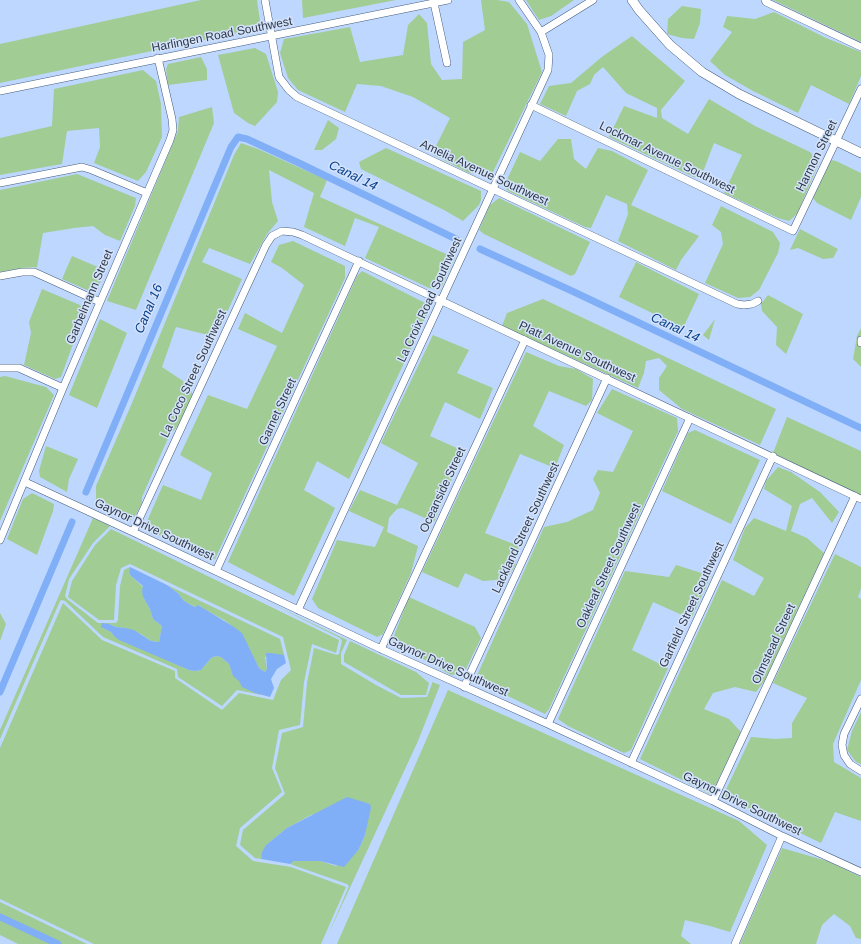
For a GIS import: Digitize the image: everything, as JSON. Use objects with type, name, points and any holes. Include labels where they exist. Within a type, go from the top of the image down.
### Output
[{"type":"street","name":"Amelia Avenue Southwest","points":[[265,0],[279,76],[289,90],[298,97],[737,304],[752,304],[758,301]]},
{"type":"street","name":"Harlingen Road Southwest","points":[[0,91],[448,0]]},
{"type":"street","name":"La Croix Road Southwest","points":[[298,610],[548,70],[549,55],[541,32],[519,0]]},
{"type":"street","points":[[541,32],[594,0]]},
{"type":"street","points":[[632,0],[670,45],[702,72],[739,94],[861,153]]},
{"type":"street","points":[[765,0],[766,2],[861,47]]},
{"type":"street","points":[[434,3],[447,63]]},
{"type":"street","name":"Garbelmann Street","points":[[0,540],[173,130],[172,119],[158,58]]},
{"type":"street","name":"Harmon Street","points":[[793,231],[861,89]]},
{"type":"street","name":"Lockmar Avenue Southwest","points":[[531,105],[793,231]]},
{"type":"street","points":[[0,183],[82,167],[147,194]]},
{"type":"street","name":"Platt Avenue Southwest","points":[[282,231],[302,235],[359,261],[773,456],[858,498]]},
{"type":"street","name":"La Coco Street Southwest","points":[[133,532],[266,245],[272,236],[282,231]]},
{"type":"street","name":"Garnet Street","points":[[216,572],[359,261]]},
{"type":"street","points":[[0,276],[22,272],[34,272],[100,302]]},
{"type":"street","name":"Oceanside Street","points":[[381,649],[525,340]]},
{"type":"street","points":[[0,368],[19,368],[63,388]]},
{"type":"street","name":"Lackland Street Southwest","points":[[464,687],[607,378]]},
{"type":"street","name":"Oakleaf Street Southwest","points":[[548,724],[690,418]]},
{"type":"street","name":"Garfield Street Southwest","points":[[631,763],[773,456]]},
{"type":"street","name":"Gaynor Drive Southwest","points":[[25,482],[381,649],[548,724],[713,801],[782,836],[861,872]]},
{"type":"street","name":"Olmstead Street","points":[[713,801],[858,498]]},
{"type":"street","points":[[861,699],[844,734],[842,745],[844,755],[850,764],[861,771]]},
{"type":"street","points":[[735,944],[782,836]]},
{"type":"green space","points":[[201,0],[257,0],[261,28],[0,83],[0,44]]},
{"type":"green space","points":[[302,0],[396,0],[303,18]]},
{"type":"green space","points":[[481,0],[509,2],[527,24],[542,72],[492,174],[469,173],[432,154],[450,118],[413,97],[381,86],[357,84],[345,112],[298,90],[288,78],[280,53],[284,39],[350,27],[360,62],[403,55],[408,25],[419,14],[427,23],[431,64],[442,80],[462,79],[463,42],[485,30]]},
{"type":"green space","points":[[526,0],[574,0],[551,16],[539,20]]},
{"type":"green space","points":[[773,0],[861,0],[861,42]]},
{"type":"green space","points":[[682,6],[701,9],[700,23],[694,39],[682,38],[667,34],[668,19]]},
{"type":"green space","points":[[774,12],[826,38],[861,52],[861,76],[849,104],[811,85],[798,113],[753,91],[725,75],[710,61],[732,32],[723,27],[727,16],[755,19]]},
{"type":"green space","points":[[632,36],[685,81],[661,110],[662,118],[688,134],[709,99],[755,126],[810,152],[819,163],[797,214],[789,221],[778,218],[724,193],[742,155],[714,143],[703,172],[694,177],[609,137],[624,106],[657,118],[657,108],[626,93],[603,67],[594,75],[590,84],[577,91],[566,116],[540,104],[549,86],[571,83],[603,56]]},
{"type":"green space","points":[[255,48],[266,54],[278,92],[277,102],[255,126],[234,113],[218,55]]},
{"type":"green space","points":[[201,57],[207,69],[207,80],[168,85],[166,69],[168,64]]},
{"type":"green space","points":[[143,70],[156,81],[161,104],[162,137],[146,172],[138,181],[94,163],[100,147],[99,128],[67,131],[62,164],[0,175],[0,138],[52,126],[54,89]]},
{"type":"green space","points":[[212,107],[214,123],[136,310],[107,301],[178,131],[179,117]]},
{"type":"green space","points":[[328,120],[339,128],[336,139],[322,150],[314,150]]},
{"type":"green space","points":[[558,139],[571,139],[574,159],[586,169],[598,148],[612,151],[648,170],[631,205],[699,236],[681,260],[676,270],[618,241],[628,214],[627,204],[606,195],[591,228],[585,227],[508,191],[504,186],[520,152],[540,161]]},
{"type":"green space","points":[[241,143],[258,149],[327,180],[320,197],[455,258],[440,290],[429,288],[365,258],[379,227],[355,218],[345,246],[304,227],[314,193],[269,170],[272,202],[278,221],[267,234],[250,264],[209,248],[202,262],[242,279],[216,337],[176,327],[162,367],[189,385],[193,396],[181,422],[169,436],[142,497],[142,503],[135,516],[130,520],[96,503],[96,486],[132,403],[234,155]]},
{"type":"green space","points":[[386,148],[481,191],[481,200],[479,205],[463,221],[361,169],[359,162]]},
{"type":"green space","points":[[831,160],[861,173],[861,197],[851,220],[817,203],[813,198]]},
{"type":"green space","points":[[77,174],[136,198],[135,206],[120,241],[105,235],[93,226],[43,233],[37,267],[0,272],[0,190]]},
{"type":"green space","points":[[499,198],[590,242],[575,274],[571,276],[484,234],[479,230],[490,205]]},
{"type":"green space","points":[[721,206],[773,232],[780,243],[778,253],[759,290],[750,297],[738,298],[705,283],[723,244],[721,232],[712,225]]},
{"type":"green space","points":[[800,229],[838,249],[833,258],[823,259],[798,248],[790,250]]},
{"type":"green space","points":[[293,241],[345,266],[345,278],[215,559],[204,556],[144,528],[163,485],[201,500],[212,473],[180,455],[208,395],[247,409],[277,346],[238,329],[245,313],[282,333],[304,285],[282,268],[271,262],[279,245]]},
{"type":"green space","points":[[72,256],[105,270],[96,294],[62,279]]},
{"type":"green space","points":[[636,262],[699,294],[683,328],[619,297]]},
{"type":"green space","points":[[362,271],[431,306],[349,479],[317,461],[304,490],[335,508],[294,596],[228,562],[357,276]]},
{"type":"green space","points":[[42,289],[80,305],[85,311],[61,377],[55,379],[24,365],[31,333],[29,322]]},
{"type":"green space","points":[[768,295],[803,314],[786,354],[776,345],[777,327],[762,311],[761,304]]},
{"type":"green space","points":[[543,299],[776,409],[760,445],[682,409],[659,390],[659,378],[667,366],[659,358],[646,361],[644,373],[638,388],[502,326],[507,313]]},
{"type":"green space","points":[[100,319],[127,333],[97,408],[69,395]]},
{"type":"green space","points":[[715,319],[709,340],[703,335]]},
{"type":"green space","points":[[861,328],[861,367],[853,359],[857,336]]},
{"type":"green space","points":[[433,335],[469,350],[457,373],[493,388],[480,419],[445,402],[430,436],[459,449],[459,462],[434,522],[402,508],[397,509],[389,518],[387,532],[418,546],[411,573],[383,634],[377,637],[318,608],[312,599],[337,540],[375,547],[384,527],[349,511],[360,490],[397,505],[418,463],[381,443]]},
{"type":"green space","points":[[526,352],[559,366],[576,369],[593,379],[592,400],[586,406],[549,391],[533,426],[564,445],[555,468],[520,454],[485,533],[519,546],[515,566],[507,579],[483,581],[465,573],[458,588],[422,572]]},
{"type":"green space","points":[[5,376],[46,387],[54,395],[0,521],[0,377]]},
{"type":"green space","points":[[612,389],[677,418],[678,431],[549,709],[545,714],[475,680],[544,527],[567,522],[593,510],[600,493],[593,479],[598,470],[613,472],[633,431],[597,413]]},
{"type":"green space","points":[[787,417],[861,451],[861,496],[773,453]]},
{"type":"green space","points":[[695,430],[760,460],[731,524],[662,491],[688,433]]},
{"type":"green space","points":[[46,446],[78,459],[69,479],[67,492],[40,477],[39,471]]},
{"type":"green space","points":[[778,467],[791,472],[820,492],[839,512],[832,523],[812,498],[800,504],[791,531],[807,538],[824,553],[765,680],[756,692],[735,687],[713,693],[704,709],[729,719],[741,732],[713,791],[710,794],[640,759],[722,580],[754,596],[764,578],[733,560],[745,528],[754,518],[786,531],[792,506],[764,489],[766,481]]},
{"type":"green space","points":[[32,493],[54,504],[53,511],[37,555],[7,539],[23,499]]},
{"type":"green space","points":[[93,518],[110,526],[93,543],[69,579],[65,596],[67,599],[98,623],[116,623],[118,620],[120,586],[124,570],[130,567],[129,572],[131,576],[143,587],[143,597],[150,609],[153,619],[162,626],[159,642],[151,641],[141,634],[109,624],[106,629],[114,636],[189,670],[201,670],[211,658],[216,656],[221,657],[229,664],[233,675],[241,684],[262,695],[237,690],[222,706],[178,677],[177,669],[103,637],[65,601],[62,600],[60,601],[0,739],[0,730]]},
{"type":"green space","points":[[111,529],[339,640],[336,653],[312,644],[304,682],[300,725],[279,730],[272,768],[282,792],[240,828],[236,846],[253,861],[291,867],[346,887],[321,944],[94,944],[0,899],[0,748],[63,603],[102,640],[175,671],[175,678],[222,710],[239,693],[273,700],[281,680],[291,670],[283,637],[130,564],[121,568],[116,585],[114,620],[99,620],[68,597],[72,581],[95,545]]},
{"type":"green space","points":[[835,554],[861,567],[861,589],[858,597],[861,599],[861,680],[833,744],[834,762],[861,778],[861,821],[835,812],[821,843],[723,796],[751,737],[775,739],[792,738],[792,723],[807,698],[773,683]]},
{"type":"green space","points":[[676,565],[711,576],[691,619],[653,602],[632,650],[668,668],[631,750],[624,753],[568,726],[558,719],[625,571],[669,577]]},
{"type":"green space","points":[[167,585],[280,639],[284,655],[265,657],[267,669],[265,672],[259,668],[241,633],[224,620],[198,605],[196,607],[189,604]]},
{"type":"green space","points":[[409,597],[475,627],[481,638],[464,673],[451,675],[392,641]]},
{"type":"green space","points":[[266,601],[347,640],[341,653],[341,664],[401,698],[427,697],[432,682],[440,685],[418,741],[328,935],[349,886],[290,864],[294,861],[320,861],[336,866],[352,856],[359,849],[365,835],[370,804],[366,803],[311,815],[287,828],[266,845],[261,858],[262,859],[255,858],[240,845],[243,830],[285,794],[275,768],[282,733],[303,727],[307,683],[314,648],[337,655],[339,654],[342,641],[340,638]]},
{"type":"green space","points":[[0,613],[6,624],[0,641]]},
{"type":"green space","points":[[350,641],[416,672],[429,683],[426,695],[401,695],[344,662],[344,655]]},
{"type":"green space","points":[[448,690],[739,821],[767,845],[730,932],[685,920],[681,936],[691,944],[337,944]]},
{"type":"green space","points":[[861,712],[861,764],[856,762],[847,750],[852,731]]},
{"type":"green space","points":[[782,848],[827,861],[861,877],[861,939],[856,938],[850,926],[834,914],[822,925],[816,944],[740,944]]},
{"type":"green space","points":[[0,902],[87,944],[18,944],[0,935]]},
{"type":"water","points":[[130,567],[167,585],[189,604],[195,607],[198,605],[242,633],[259,668],[265,672],[267,669],[266,653],[284,655],[286,663],[277,669],[271,679],[274,688],[270,697],[255,693],[242,687],[239,681],[233,676],[229,664],[221,657],[216,656],[211,658],[201,670],[189,670],[119,640],[111,632],[101,627],[102,623],[134,630],[151,641],[159,642],[162,626],[153,619],[150,609],[143,597],[143,586],[131,576],[129,572]]},
{"type":"water","points":[[347,797],[370,804],[371,808],[365,835],[359,849],[344,867],[320,861],[294,861],[290,864],[261,859],[262,852],[266,845],[287,828]]},
{"type":"waterway","name":"Canal 16","points":[[86,492],[231,147],[238,137],[247,139],[299,163],[456,239]]},
{"type":"waterway","name":"Canal 14","points":[[480,249],[861,428]]},
{"type":"waterway","name":"Canal 16","points":[[0,692],[72,522]]},
{"type":"waterway","points":[[0,917],[58,944]]}]
